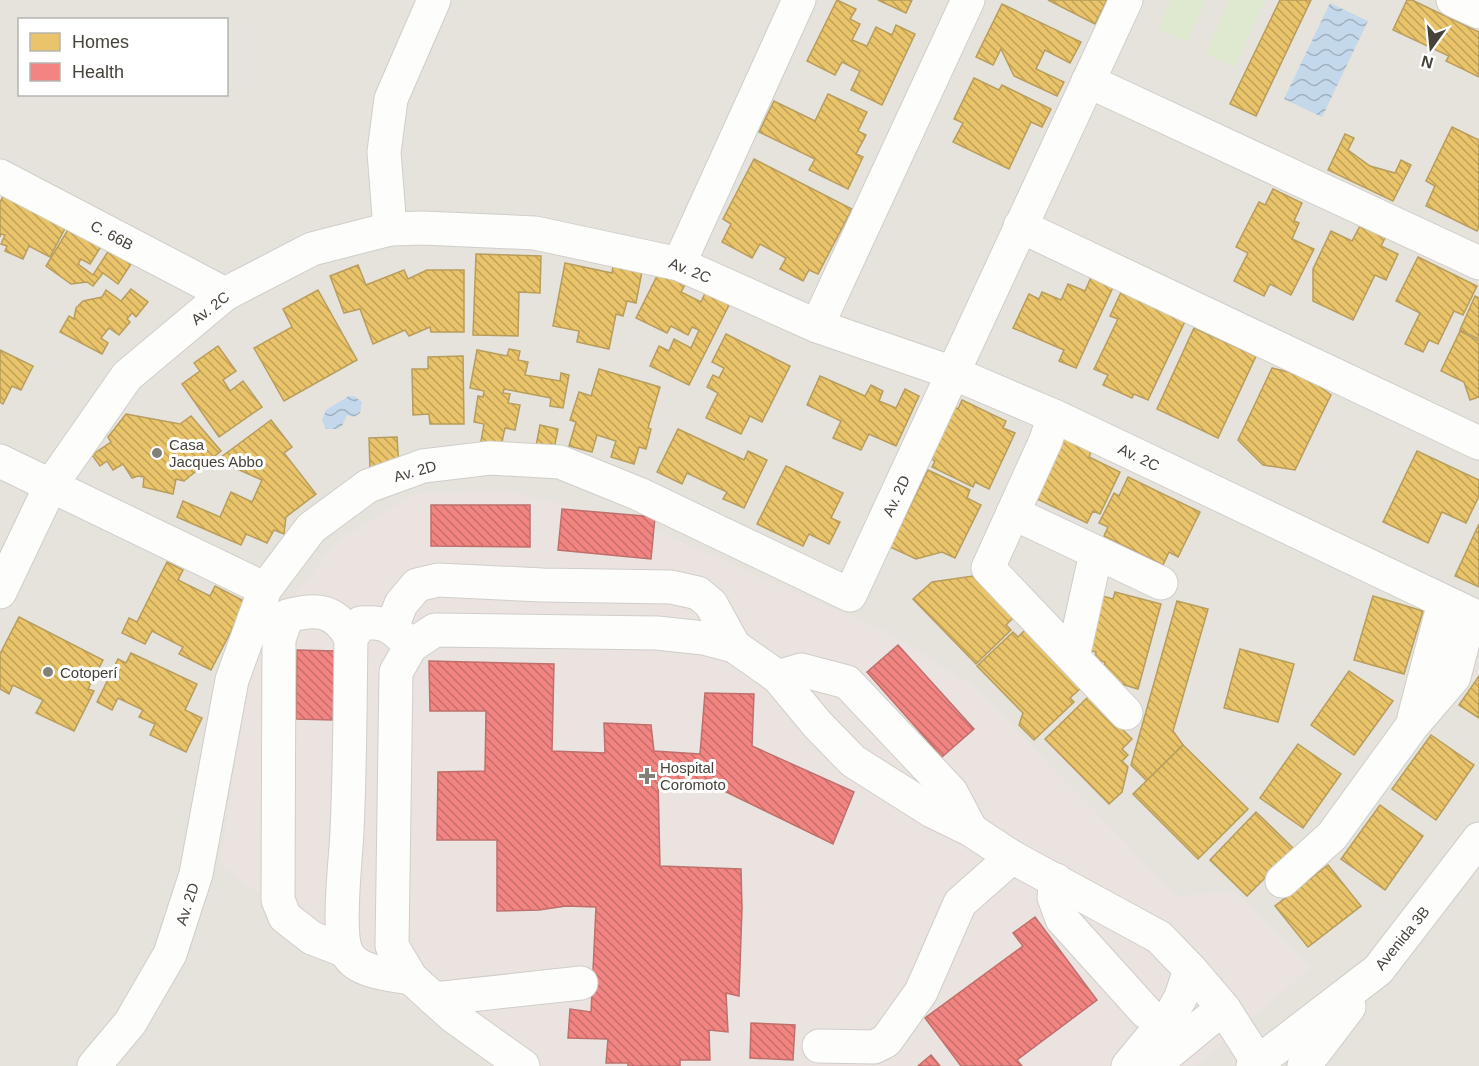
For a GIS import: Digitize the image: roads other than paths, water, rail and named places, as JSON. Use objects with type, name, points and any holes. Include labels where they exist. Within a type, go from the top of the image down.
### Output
[{"type":"street","points":[[390,229],[384,152],[391,99],[434,0]]},
{"type":"street","points":[[680,264],[799,0]]},
{"type":"street","points":[[817,326],[968,0]]},
{"type":"street","points":[[953,373],[1126,0]]},
{"type":"street","points":[[1453,0],[1479,12]]},
{"type":"street","points":[[1088,81],[1479,263]]},
{"type":"street","name":"C. 66B","points":[[0,176],[225,294]]},
{"type":"street","points":[[1020,226],[1479,443]]},
{"type":"street","name":"Av. 2C","points":[[0,592],[51,485],[127,376],[225,294],[312,249],[390,229],[423,228],[535,233],[680,264],[817,326],[953,373],[1054,416],[1465,612]]},
{"type":"street","name":"Av. 2D","points":[[94,1066],[130,1023],[170,954],[196,874],[232,680],[265,589],[311,528],[368,486],[423,466],[490,458],[560,462],[639,494],[850,595],[953,373]]},
{"type":"street","points":[[1054,416],[988,568],[1126,713]]},
{"type":"street","points":[[0,461],[265,589]]},
{"type":"street","points":[[1013,513],[1161,583]]},
{"type":"street","points":[[1073,657],[1096,553]]},
{"type":"street","points":[[524,1066],[453,1017],[411,978],[392,946],[396,672],[402,636],[401,604],[417,585],[438,580],[542,585],[671,587],[698,593],[711,604],[734,646]]},
{"type":"street","points":[[346,951],[312,938],[285,917],[278,900],[279,639],[287,616],[309,610],[331,615],[344,624],[351,638],[350,781],[343,926],[346,951],[355,964],[411,978]]},
{"type":"street","points":[[1282,880],[1332,836],[1412,726],[1465,612]]},
{"type":"street","points":[[351,638],[361,623],[378,622],[402,636],[435,630],[657,633],[704,638],[734,646],[778,676],[817,724],[853,760],[932,811],[971,830],[1012,857],[1159,937],[1224,1009],[1256,1064]]},
{"type":"street","points":[[778,676],[801,670],[847,682],[951,792],[971,830]]},
{"type":"street","name":"Avenida 3B","points":[[1256,1064],[1378,969],[1479,839]]},
{"type":"street","points":[[819,1046],[873,1047],[886,1054],[921,992],[960,903],[1012,857]]},
{"type":"street","points":[[1056,880],[1054,897],[1062,918],[1146,1012]]},
{"type":"street","points":[[1128,1066],[1172,1012],[1190,969]]},
{"type":"street","points":[[1304,1066],[1378,969]]},
{"type":"street","points":[[434,999],[581,983]]},
{"type":"street","points":[[1153,1066],[1224,1009]]},
{"type":"water","points":[[1330,3],[1368,21],[1322,117],[1284,99]]},
{"type":"water","points":[[349,396],[354,396],[362,402],[360,413],[354,417],[347,415],[338,429],[326,429],[322,420],[326,410]]},
{"type":"place","name":"Casa Jacques Abbo","points":[[157,453]]},
{"type":"place","name":"Cotoperí","points":[[48,672]]},
{"type":"place","name":"Hospital Coromoto","points":[[647,776]]}]
